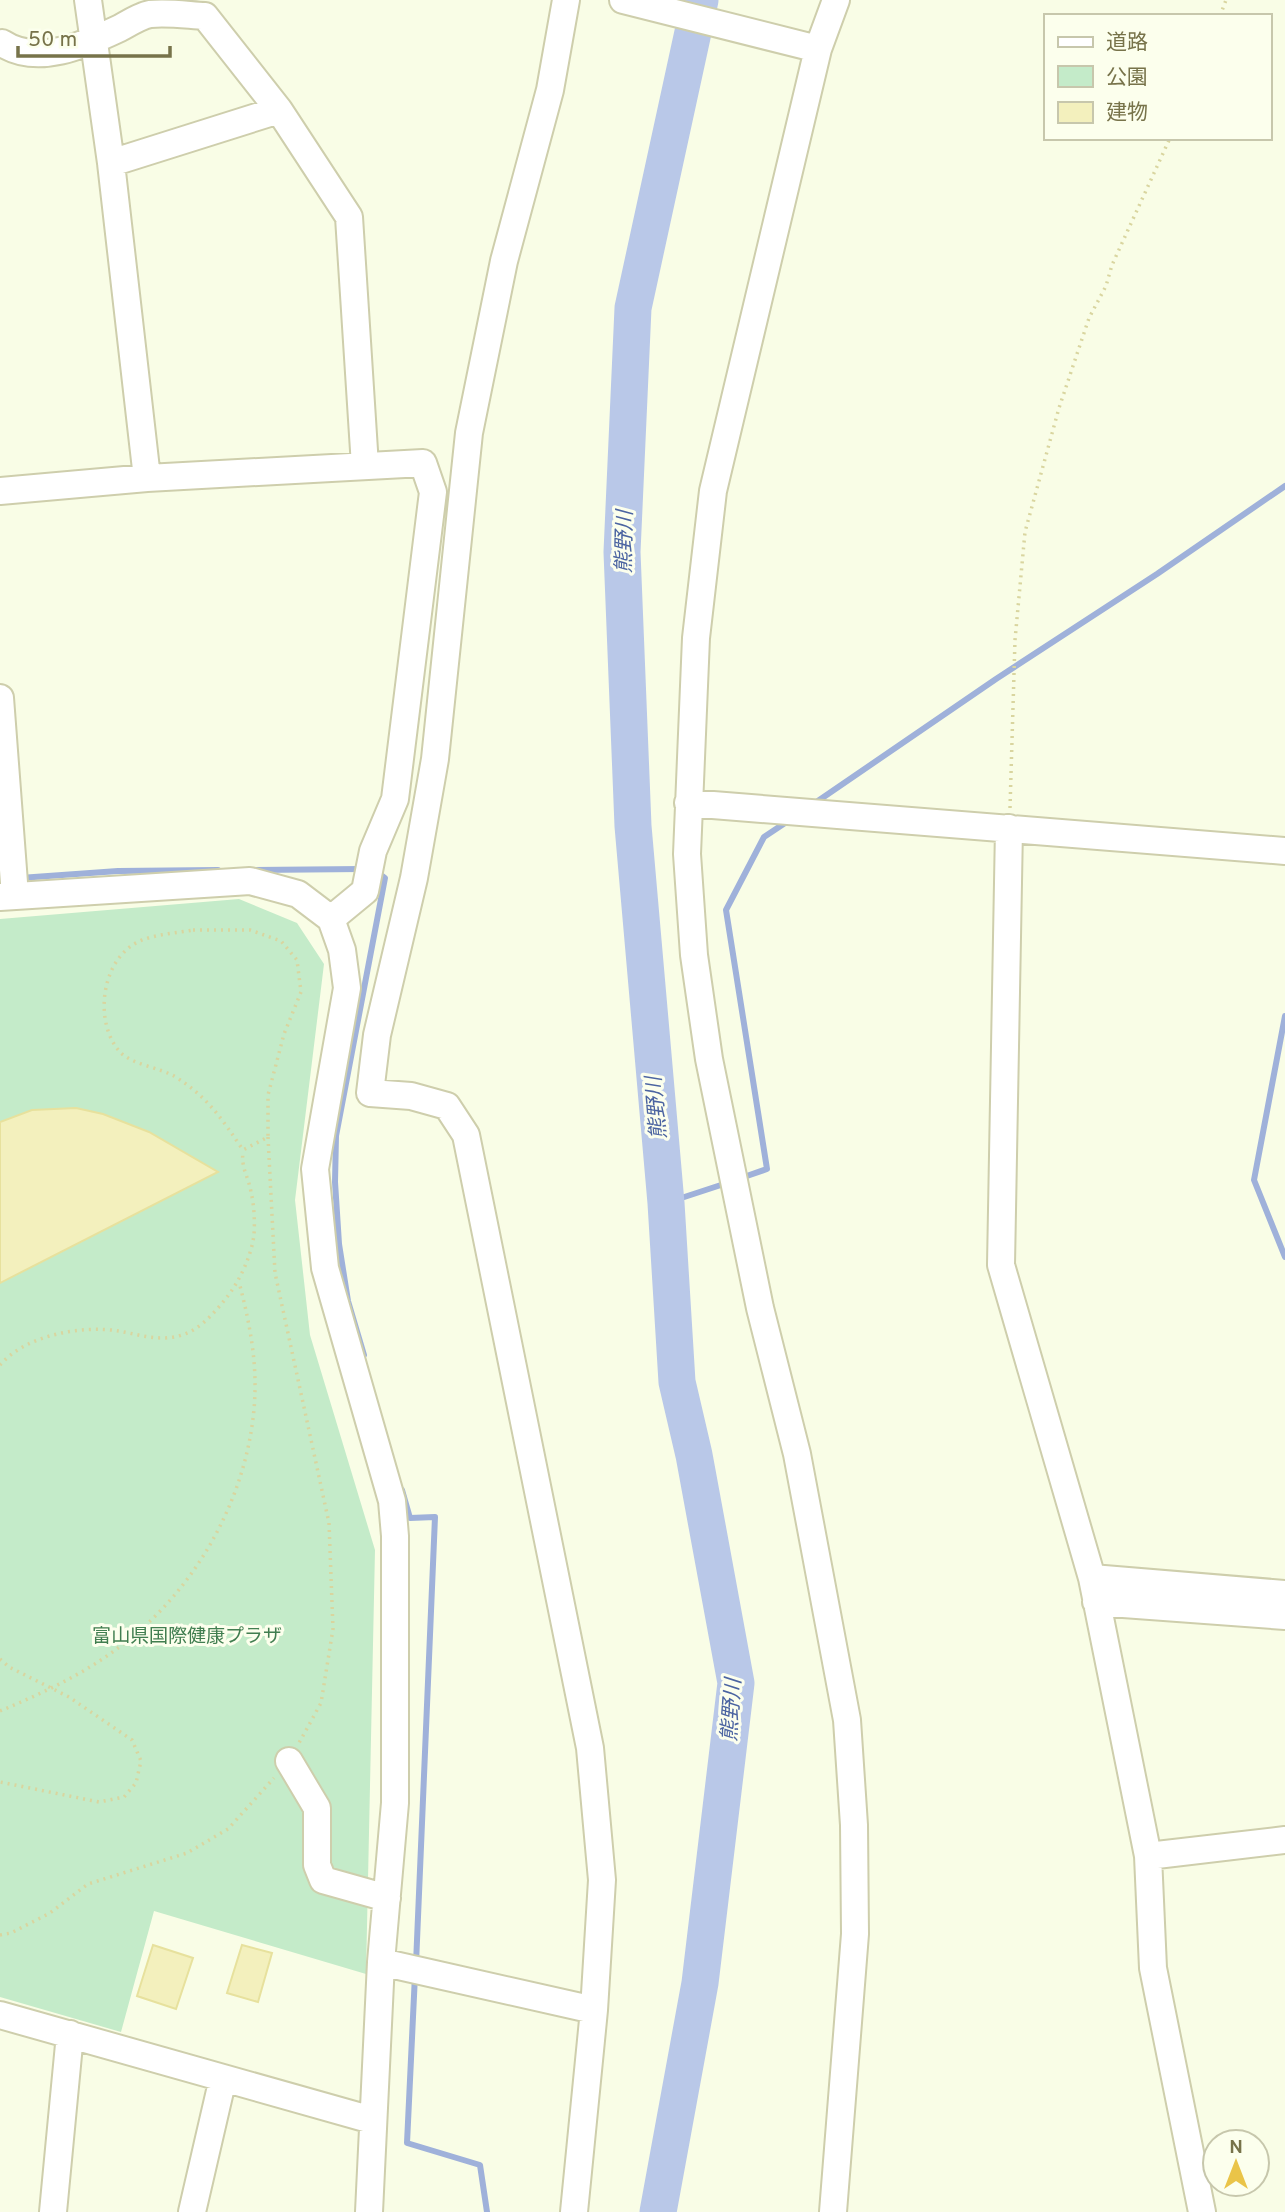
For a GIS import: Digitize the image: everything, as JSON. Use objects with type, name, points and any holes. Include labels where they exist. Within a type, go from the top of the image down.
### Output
[{"type":"street","points":[[89,0],[111,163],[147,478]]},
{"type":"street","points":[[216,30],[221,0]]},
{"type":"street","points":[[566,0],[550,90],[504,261],[470,433],[435,759],[414,878],[377,1035],[370,1093],[411,1096],[447,1106],[466,1135],[590,1748],[602,1880],[594,2010],[574,2212]]},
{"type":"street","points":[[624,0],[818,49]]},
{"type":"street","points":[[833,2212],[855,1934],[854,1825],[847,1720],[797,1454],[760,1308],[709,1059],[694,955],[687,854],[696,638],[713,491],[818,49],[836,0]]},
{"type":"street","points":[[2,43],[12,50],[38,54],[68,49],[94,40],[148,14],[205,16],[279,110],[349,217],[365,466]]},
{"type":"street","points":[[111,163],[279,110]]},
{"type":"street","points":[[0,491],[147,478],[423,463],[433,492],[395,799],[373,851],[365,891],[331,919]]},
{"type":"street","points":[[0,698],[8,897],[250,881],[298,894],[331,919],[342,950],[347,988],[315,1169],[325,1268],[392,1501],[394,1520],[395,1803],[381,1962],[369,2212]]},
{"type":"street","points":[[688,803],[1285,851]]},
{"type":"street","points":[[1009,828],[1001,1265],[1094,1590],[1148,1856],[1153,1968],[1202,2212]]},
{"type":"street","points":[[1094,1590],[1285,1594]]},
{"type":"street","points":[[1094,1590],[1285,1616]]},
{"type":"street","points":[[289,1761],[317,1808],[317,1865],[323,1880],[387,1898]]},
{"type":"street","points":[[1148,1856],[1285,1840]]},
{"type":"street","points":[[381,1962],[594,2010]]},
{"type":"street","points":[[0,2015],[372,2120]]},
{"type":"street","points":[[56,2211],[70,2034]]},
{"type":"street","points":[[192,2212],[223,2078]]},
{"type":"path","points":[[1009,828],[1015,640],[1025,532],[1059,408],[1089,318],[1106,286],[1112,265],[1169,140]]},
{"type":"path","points":[[0,1365],[5,1359],[41,1339],[78,1329],[116,1331],[150,1338],[183,1335],[210,1318],[239,1282],[254,1235],[251,1192],[242,1165],[243,1150],[212,1105],[173,1076],[122,1055],[110,1037],[104,1012],[108,982],[119,957],[140,941],[193,930],[250,930],[281,941],[297,960],[301,992],[284,1034],[268,1095],[275,1273],[328,1523],[333,1629],[321,1703],[289,1761],[228,1829],[187,1853],[88,1884],[50,1913],[10,1933],[0,1935]]},
{"type":"path","points":[[243,1150],[268,1137]]},
{"type":"path","points":[[0,1710],[51,1688],[97,1663],[124,1644],[165,1605],[205,1555],[228,1509],[245,1461],[254,1408],[254,1355],[250,1321],[239,1282]]},
{"type":"path","points":[[0,1659],[9,1667],[69,1697],[132,1740],[141,1760],[136,1783],[124,1797],[99,1802],[0,1782]]},
{"type":"green space","name":"富山県国際健康プラザ","points":[[239,899],[297,923],[324,964],[295,1200],[310,1335],[375,1550],[366,1974],[154,1911],[121,2032],[0,1997],[0,919]]},
{"type":"building","points":[[76,1108],[103,1114],[149,1132],[218,1172],[0,1283],[0,1122],[32,1110]]},
{"type":"building","points":[[153,1945],[193,1958],[176,2009],[137,1996]]},
{"type":"building","points":[[242,1945],[272,1953],[258,2002],[227,1993]]},
{"type":"waterway","name":"熊野川","points":[[658,2212],[700,1983],[736,1683],[694,1455],[677,1382],[666,1203],[633,826],[622,552],[633,308],[700,0]]},
{"type":"waterway","points":[[812,805],[1285,486]]},
{"type":"waterway","points":[[741,1178],[767,1169],[726,910],[764,837],[788,821]]},
{"type":"waterway","points":[[254,870],[362,869]]},
{"type":"waterway","points":[[20,878],[118,871],[218,870]]},
{"type":"waterway","points":[[364,1355],[348,1301],[339,1244],[335,1182],[336,1136],[385,878],[376,871]]},
{"type":"waterway","points":[[1285,1016],[1254,1180],[1285,1257]]},
{"type":"waterway","points":[[666,1203],[727,1183]]},
{"type":"waterway","points":[[402,1490],[410,1518],[435,1517],[416,1964]]},
{"type":"waterway","points":[[415,1975],[407,2143],[480,2165],[487,2212]]}]
